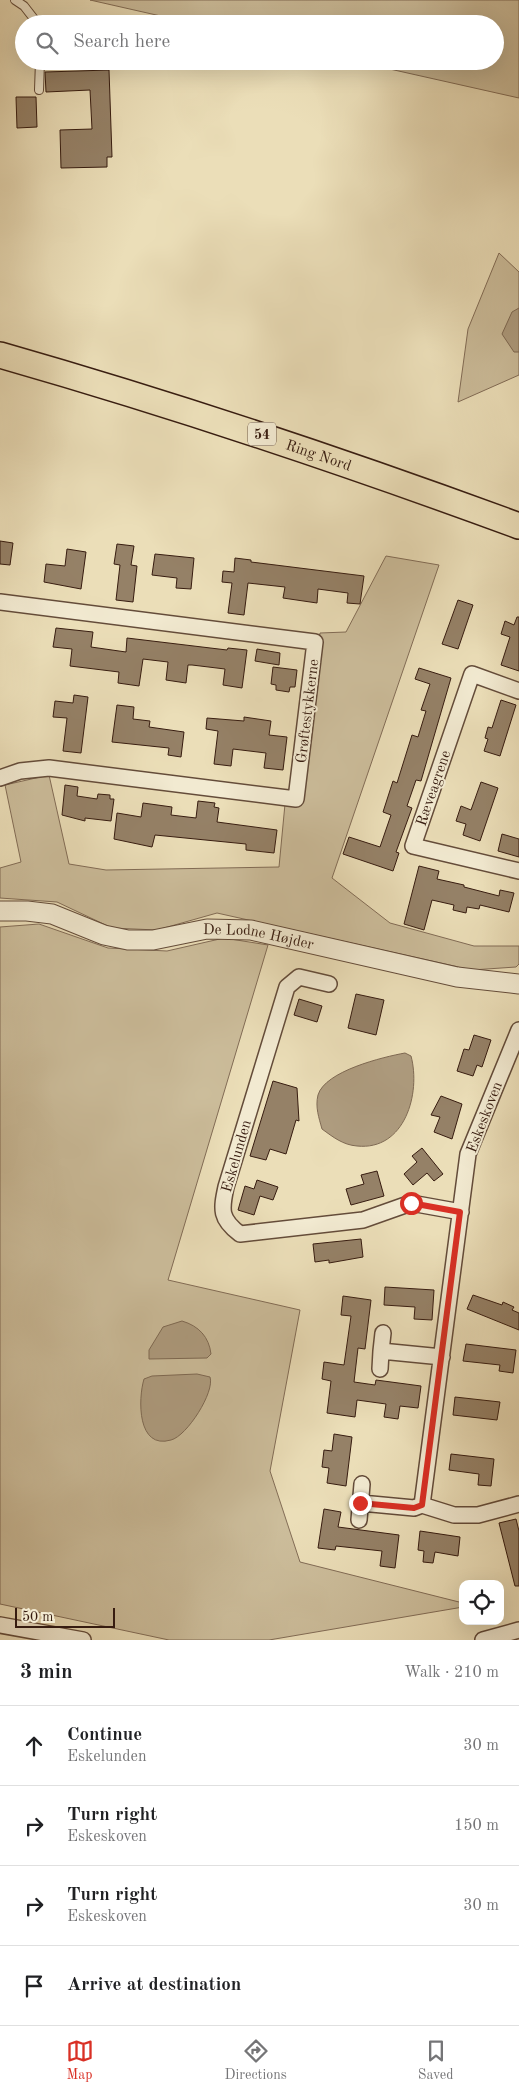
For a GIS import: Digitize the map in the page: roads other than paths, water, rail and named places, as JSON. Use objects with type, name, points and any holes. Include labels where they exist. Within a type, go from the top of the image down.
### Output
[{"type":"highway","name":"Ring Nord","points":[[0,339],[188,394],[519,510]]},
{"type":"highway","name":"Ring Nord","points":[[0,355],[173,406],[292,444],[519,526]]},
{"type":"street","name":"Grøftestykkerne","points":[[0,602],[315,642],[296,799],[49,768],[20,771],[0,778]]},
{"type":"street","name":"Ræveagrene","points":[[519,691],[472,674],[413,846],[519,871]]},
{"type":"street","name":"De Lodne Højder","points":[[0,911],[27,911],[52,914],[104,935],[128,940],[153,940],[207,929],[251,930],[457,977],[519,984]]},
{"type":"street","name":"Eskelunden","points":[[329,984],[299,977],[287,987],[226,1187],[221,1209],[228,1225],[240,1234],[363,1220],[411,1203],[460,1212]]},
{"type":"street","name":"Eskeskoven","points":[[422,1505],[468,1154],[519,1030]]},
{"type":"street","points":[[380,1369],[383,1333]]},
{"type":"street","points":[[381,1352],[442,1357]]},
{"type":"street","points":[[358,1520],[362,1484]]},
{"type":"street","points":[[360,1503],[414,1508],[422,1505],[454,1515],[478,1515],[519,1504]]},
{"type":"street","points":[[0,1625],[83,1640]]},
{"type":"street","points":[[482,1640],[519,1630]]},
{"type":"lane","points":[[15,0],[24,6],[31,15]]},
{"type":"lane","points":[[39,90],[40,70]]}]
